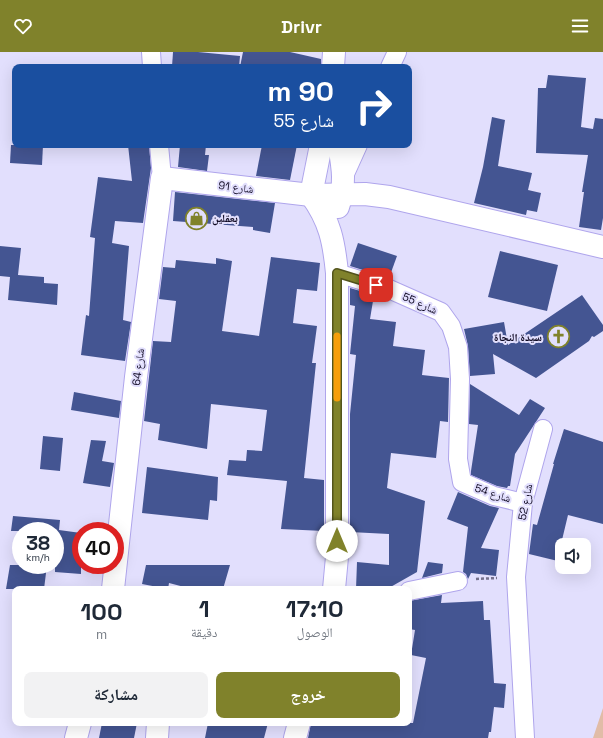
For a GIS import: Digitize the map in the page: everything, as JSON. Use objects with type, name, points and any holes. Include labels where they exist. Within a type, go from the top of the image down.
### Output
[{"type":"street","points":[[151,52],[152,64]]},
{"type":"street","points":[[333,64],[334,52]]},
{"type":"street","points":[[391,64],[397,52]]},
{"type":"street","name":"شارع 64","points":[[112,586],[136,377],[162,178],[159,148]]},
{"type":"street","points":[[320,148],[310,195],[318,205],[330,231],[337,273],[337,557],[334,586]]},
{"type":"street","points":[[339,148],[343,185]]},
{"type":"street","points":[[330,231],[343,185],[357,148]]},
{"type":"street","name":"شارع 91","points":[[162,178],[310,195],[343,185],[364,194],[389,197],[603,247]]},
{"type":"street","name":"شارع 55","points":[[337,273],[389,289],[441,312],[452,326],[458,347],[460,379],[458,459],[462,482]]},
{"type":"street","name":"شارع 52","points":[[525,738],[516,577],[523,503],[543,429]]},
{"type":"street","name":"شارع 54","points":[[462,482],[494,496],[523,503]]},
{"type":"street","points":[[412,590],[458,581]]},
{"type":"street","points":[[76,738],[79,726]]},
{"type":"street","points":[[157,738],[158,726]]},
{"type":"street","points":[[295,738],[298,726]]},
{"type":"path","points":[[458,581],[516,577]]},
{"type":"shaded area","points":[[603,708],[603,738],[593,738]]},
{"type":"building","points":[[173,52],[198,52],[240,56],[239,64],[172,64]]},
{"type":"building","points":[[243,52],[290,52],[321,59],[321,64],[241,64]]},
{"type":"building","points":[[548,75],[586,78],[581,127],[593,129],[595,118],[603,119],[603,218],[601,230],[579,227],[584,192],[582,192],[588,155],[536,153],[538,88],[546,88]]},
{"type":"building","points":[[492,117],[505,120],[498,166],[532,173],[528,190],[541,193],[537,212],[527,210],[526,215],[474,203],[483,167]]},
{"type":"building","points":[[11,145],[12,148],[43,148],[42,165],[10,163]]},
{"type":"building","points":[[128,148],[149,148],[151,168],[143,223],[115,221],[112,243],[129,246],[123,320],[131,322],[125,361],[81,355],[86,315],[89,316],[95,238],[90,237],[98,177],[132,181]]},
{"type":"building","points":[[180,148],[206,148],[205,155],[209,155],[207,171],[178,167]]},
{"type":"building","points":[[261,148],[296,148],[290,180],[256,176]]},
{"type":"building","points":[[175,192],[275,203],[270,233],[253,230],[253,227],[173,221]]},
{"type":"building","points":[[358,243],[397,256],[389,278],[350,266]]},
{"type":"building","points":[[0,246],[21,248],[18,275],[44,277],[44,283],[58,284],[57,305],[8,300],[10,277],[0,276]]},
{"type":"building","name":"سيدة النجاة","points":[[500,251],[558,265],[547,311],[488,297]]},
{"type":"building","points":[[271,257],[320,263],[317,291],[297,289],[293,323],[317,326],[312,363],[316,363],[304,478],[324,480],[324,531],[281,529],[287,481],[227,475],[229,460],[246,461],[247,450],[262,451],[267,410],[211,404],[207,449],[158,440],[160,424],[144,421],[153,341],[171,342],[176,301],[159,299],[163,267],[175,268],[176,260],[216,264],[216,258],[232,261],[222,331],[259,336]]},
{"type":"building","points":[[350,288],[374,295],[370,319],[396,322],[393,346],[425,350],[422,375],[449,378],[448,422],[440,421],[436,458],[391,453],[387,488],[425,501],[417,572],[392,586],[356,586],[357,562],[389,565],[389,534],[350,532],[350,414],[356,355],[350,354],[355,306],[350,305]]},
{"type":"building","name":"سيدة النجاة","points":[[582,295],[603,325],[603,331],[594,337],[592,336],[589,341],[536,378],[493,354],[495,374],[470,376],[468,346],[464,329],[504,322],[508,345]]},
{"type":"building","points":[[470,384],[519,415],[530,399],[545,408],[515,454],[510,486],[507,488],[497,486],[471,475],[478,425],[469,424]]},
{"type":"building","points":[[74,392],[121,401],[119,418],[71,410]]},
{"type":"building","points":[[564,429],[603,442],[603,524],[568,515],[562,538],[555,538],[555,560],[529,554],[533,524],[537,525]]},
{"type":"building","points":[[43,436],[63,438],[60,471],[40,469]]},
{"type":"building","points":[[91,440],[106,441],[102,461],[114,463],[110,487],[83,483]]},
{"type":"building","points":[[147,467],[218,477],[217,501],[210,500],[208,520],[142,513]]},
{"type":"building","points":[[458,492],[490,506],[499,508],[481,548],[499,550],[496,576],[471,573],[468,579],[466,574],[463,572],[468,527],[447,519]]},
{"type":"building","points":[[13,516],[60,520],[60,522],[12,522]]},
{"type":"building","points":[[64,531],[72,532],[72,573],[64,573]]},
{"type":"building","points":[[428,562],[443,564],[442,573],[422,578]]},
{"type":"building","points":[[10,565],[12,565],[12,574],[46,574],[44,586],[12,586],[12,589],[6,589]]},
{"type":"building","points":[[146,565],[230,565],[224,586],[180,586],[169,583],[168,586],[152,586],[142,584]]},
{"type":"building","points":[[442,595],[441,603],[483,601],[484,620],[490,620],[494,683],[506,684],[504,708],[494,707],[491,732],[489,732],[488,738],[308,738],[310,726],[412,726],[426,658],[412,655],[415,630],[412,630],[412,600]]},
{"type":"building","points":[[101,726],[136,726],[134,738],[99,738]]},
{"type":"building","points":[[207,726],[267,726],[264,738],[205,738]]},
{"type":"slow traffic","points":[[337,336],[337,398]]},
{"type":"place","name":"بعقلين","points":[[197,218]]},
{"type":"place","name":"سيدة النجاة","points":[[558,337]]},
{"type":"route","points":[[337,541],[337,273],[376,285]]}]
